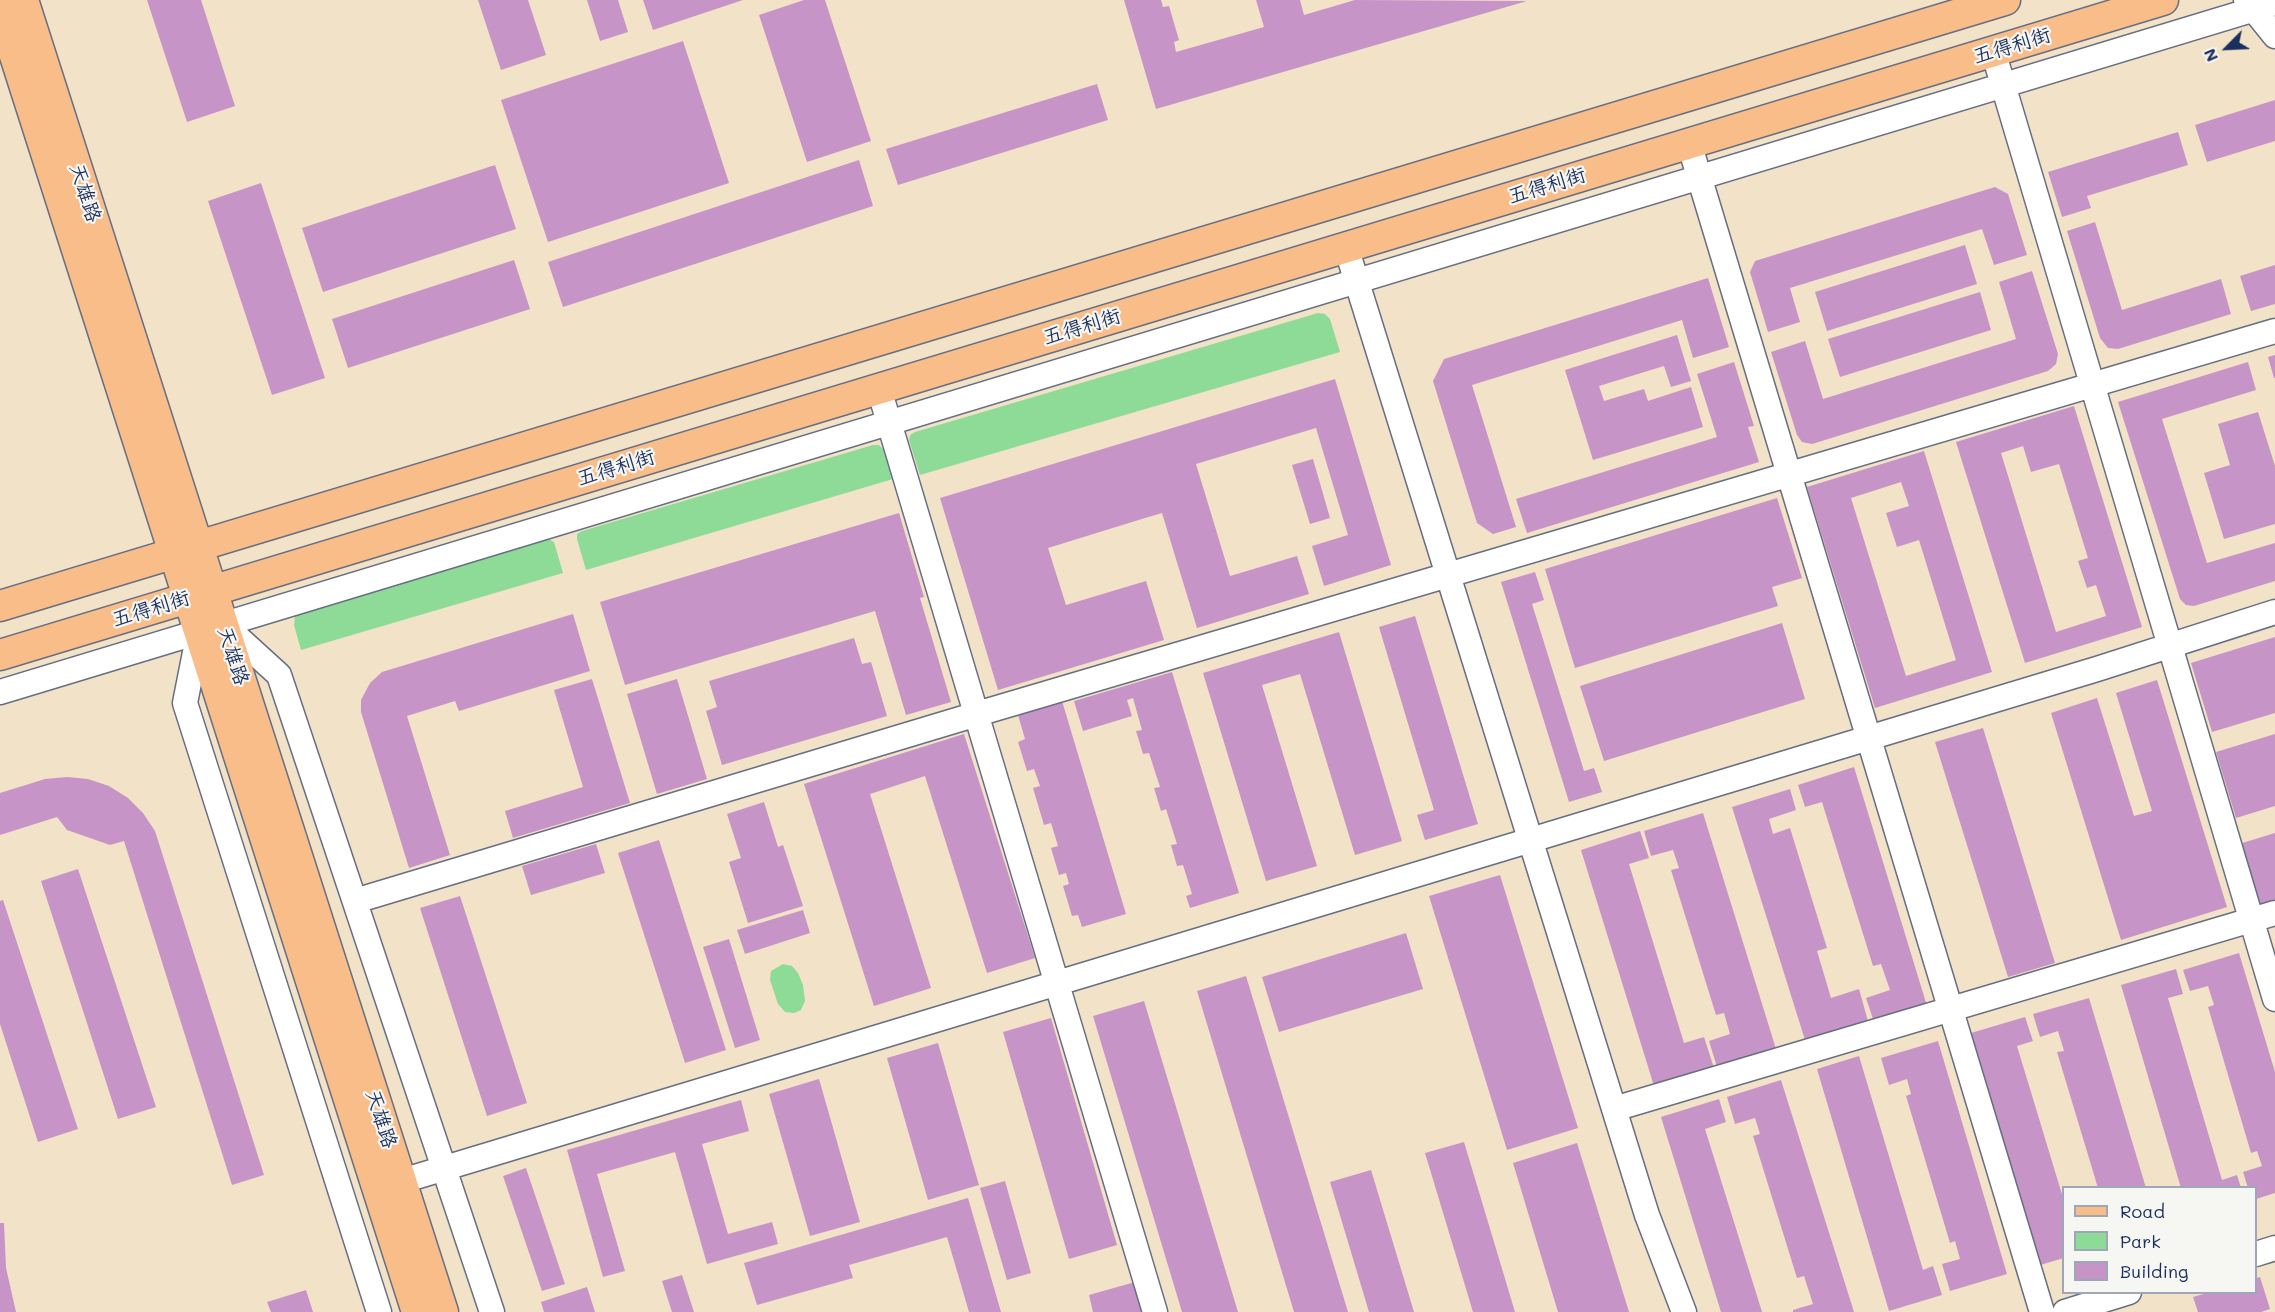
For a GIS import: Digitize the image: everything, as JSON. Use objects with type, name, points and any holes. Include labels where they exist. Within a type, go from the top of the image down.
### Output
[{"type":"main road","name":"天雄路","points":[[23,0],[200,594],[402,1181],[443,1312]]},
{"type":"main road","points":[[0,606],[2005,0]]},
{"type":"main road","name":"五得利街","points":[[0,655],[2163,0]]},
{"type":"main road","name":"天雄路","points":[[0,9],[186,550]]},
{"type":"main road","name":"天雄路","points":[[211,628],[417,1312]]},
{"type":"street","points":[[0,692],[2004,86],[2258,4],[2275,36]]},
{"type":"street","points":[[1993,51],[2275,999]]},
{"type":"street","points":[[1689,143],[2042,1312]]},
{"type":"street","points":[[1346,247],[1647,1215],[1684,1312]]},
{"type":"street","points":[[355,901],[976,714],[2275,331]]},
{"type":"street","points":[[879,389],[1155,1312]]},
{"type":"street","points":[[402,1181],[1868,738],[2275,612]]},
{"type":"street","points":[[211,628],[279,675],[492,1312]]},
{"type":"street","points":[[211,628],[185,703],[379,1312]]},
{"type":"street","points":[[1614,1109],[2275,913]]},
{"type":"street","points":[[2257,1254],[2275,1248]]},
{"type":"street","points":[[2065,1312],[2126,1294]]},
{"type":"green space","points":[[1318,313],[1325,314],[1330,319],[1340,352],[920,475],[909,440],[910,435],[915,432]]},
{"type":"green space","points":[[879,445],[884,450],[893,479],[586,570],[577,539],[577,534],[582,531]]},
{"type":"green space","points":[[546,538],[554,542],[563,573],[301,650],[294,625],[295,615]]},
{"type":"green space","points":[[783,964],[792,966],[803,985],[805,1001],[801,1010],[794,1013],[785,1012],[778,1004],[770,980],[771,971]]},
{"type":"building","points":[[147,0],[201,0],[235,106],[187,122]]},
{"type":"building","points":[[478,0],[528,0],[546,55],[501,70]]},
{"type":"building","points":[[587,0],[618,0],[628,32],[600,41]]},
{"type":"building","points":[[643,0],[743,0],[653,30]]},
{"type":"building","points":[[804,0],[825,0],[871,141],[807,162],[759,15]]},
{"type":"building","points":[[1124,0],[1161,0],[1163,7],[1169,6],[1179,40],[1174,42],[1176,52],[1264,27],[1256,0],[1300,0],[1304,15],[1355,0],[1527,1],[1156,109]]},
{"type":"building","points":[[683,41],[729,183],[548,242],[501,100]]},
{"type":"building","points":[[1097,84],[1108,120],[898,185],[886,149]]},
{"type":"building","points":[[2275,100],[2275,141],[2207,162],[2195,125]]},
{"type":"building","points":[[2178,132],[2188,165],[2087,196],[2091,208],[2062,217],[2048,172]]},
{"type":"building","points":[[859,160],[873,206],[563,307],[548,262]]},
{"type":"building","points":[[495,165],[516,229],[323,292],[302,228]]},
{"type":"building","points":[[261,183],[325,378],[272,395],[208,201]]},
{"type":"building","points":[[1995,187],[2008,194],[2027,255],[1994,265],[1982,229],[1790,288],[1800,322],[1768,332],[1750,272],[1755,261]]},
{"type":"building","points":[[2095,222],[2122,310],[2221,279],[2231,314],[2118,349],[2108,348],[2100,338],[2067,231]]},
{"type":"building","points":[[1965,245],[1977,284],[1827,331],[1815,292]]},
{"type":"building","points":[[514,260],[530,309],[348,368],[332,319]]},
{"type":"building","points":[[2275,265],[2275,304],[2251,311],[2240,276]]},
{"type":"building","points":[[2032,271],[2058,354],[2056,364],[2048,371],[1812,444],[1802,442],[1797,435],[1771,352],[1805,341],[1823,399],[2016,339],[1999,282]]},
{"type":"building","points":[[1708,278],[1729,347],[1693,358],[1682,320],[1472,385],[1516,527],[1493,534],[1477,523],[1433,381],[1444,359]]},
{"type":"building","points":[[1980,292],[1991,330],[1840,377],[1828,339]]},
{"type":"building","points":[[1677,335],[1691,381],[1671,387],[1664,366],[1599,386],[1604,401],[1644,389],[1648,401],[1691,387],[1703,427],[1593,460],[1565,370]]},
{"type":"building","points":[[2275,355],[2275,378],[2274,378],[2268,357]]},
{"type":"building","points":[[1734,362],[1754,426],[1748,427],[1759,462],[1527,533],[1516,499],[1717,437],[1697,374]]},
{"type":"building","points":[[2248,362],[2256,390],[2162,419],[2207,563],[2275,543],[2275,581],[2194,606],[2186,605],[2180,599],[2118,402]]},
{"type":"building","points":[[1335,379],[1391,565],[1324,586],[1312,546],[1348,535],[1316,428],[1196,464],[1230,576],[1297,556],[1309,594],[1197,628],[1162,513],[1145,518],[1048,548],[1066,605],[1146,581],[1164,640],[998,690],[940,498]]},
{"type":"building","points":[[2074,406],[2142,627],[2025,663],[1956,442]],"holes":[[[2023,446],[2031,472],[2059,464],[2088,558],[2078,561],[2087,588],[2096,585],[2106,616],[2056,632],[2001,453]]]},
{"type":"building","points":[[2258,412],[2275,466],[2275,524],[2224,539],[2204,473],[2230,465],[2218,424]]},
{"type":"building","points":[[1924,451],[1992,672],[1875,708],[1807,487]],"holes":[[[1901,482],[1909,506],[1886,513],[1897,547],[1919,540],[1956,660],[1906,676],[1851,498]]]},
{"type":"building","points":[[1313,459],[1330,518],[1310,524],[1292,465]]},
{"type":"building","points":[[1777,498],[1802,578],[1772,587],[1778,606],[1575,668],[1545,569]]},
{"type":"building","points":[[899,513],[924,597],[920,598],[951,702],[906,715],[875,611],[625,685],[600,602]]},
{"type":"building","points":[[1535,572],[1544,600],[1532,604],[1584,771],[1594,768],[1602,792],[1569,802],[1501,582]]},
{"type":"building","points":[[573,614],[590,671],[459,711],[455,701],[407,716],[450,855],[409,868],[361,712],[361,700],[370,683],[382,672]]},
{"type":"building","points":[[1415,616],[1478,824],[1425,840],[1417,815],[1434,810],[1379,627]]},
{"type":"building","points":[[1782,623],[1805,699],[1604,761],[1580,686]]},
{"type":"building","points":[[1339,632],[1402,841],[1355,855],[1300,674],[1262,685],[1317,866],[1266,881],[1203,673]]},
{"type":"building","points":[[2275,637],[2275,713],[2212,732],[2191,663]]},
{"type":"building","points":[[854,638],[862,664],[871,662],[887,716],[722,765],[706,711],[717,707],[709,681]]},
{"type":"building","points":[[1172,672],[1239,893],[1190,908],[1186,896],[1192,894],[1183,865],[1177,866],[1171,845],[1177,844],[1166,809],[1161,811],[1154,788],[1160,787],[1149,753],[1143,754],[1136,731],[1142,730],[1133,698],[1127,700],[1132,716],[1083,731],[1074,701]]},
{"type":"building","points":[[592,679],[630,803],[513,838],[505,811],[583,787],[554,690]]},
{"type":"building","points":[[677,679],[707,779],[657,794],[627,694]]},
{"type":"building","points":[[2157,680],[2227,907],[2121,940],[2051,713],[2097,698],[2134,816],[2152,811],[2116,693]]},
{"type":"building","points":[[1062,701],[1126,914],[1082,927],[1078,915],[1072,916],[1063,886],[1069,884],[1066,873],[1059,875],[1051,848],[1058,846],[1051,823],[1044,825],[1033,788],[1040,786],[1034,769],[1027,771],[1018,742],[1025,739],[1018,715]]},
{"type":"building","points":[[1983,728],[2055,963],[2008,977],[1935,742]]},
{"type":"building","points":[[964,734],[1035,958],[987,973],[925,776],[870,794],[931,988],[874,1006],[804,784]]},
{"type":"building","points":[[2275,734],[2275,806],[2236,818],[2216,752]]},
{"type":"building","points":[[1854,767],[1927,1006],[1874,1022],[1866,998],[1890,990],[1881,964],[1873,966],[1822,802],[1805,807],[1798,785]]},
{"type":"building","points":[[67,777],[88,779],[109,786],[128,798],[143,813],[155,831],[264,1175],[232,1185],[124,841],[110,845],[67,830],[57,817],[0,835],[0,793],[45,779]]},
{"type":"building","points":[[1790,789],[1796,810],[1769,819],[1773,834],[1790,828],[1827,948],[1817,951],[1831,998],[1859,989],[1868,1021],[1805,1040],[1732,807]]},
{"type":"building","points":[[764,802],[778,847],[783,845],[803,906],[748,923],[729,862],[741,858],[727,814]]},
{"type":"building","points":[[1703,813],[1776,1049],[1717,1067],[1709,1041],[1730,1034],[1724,1013],[1716,1015],[1671,870],[1679,868],[1673,850],[1651,856],[1644,831]]},
{"type":"building","points":[[1640,831],[1649,858],[1629,864],[1684,1043],[1704,1037],[1714,1068],[1654,1086],[1581,850]]},
{"type":"building","points":[[2275,833],[2275,903],[2259,908],[2239,844]]},
{"type":"building","points":[[659,840],[726,1050],[685,1063],[618,853]]},
{"type":"building","points":[[596,844],[605,873],[531,895],[522,866]]},
{"type":"building","points":[[78,869],[156,1107],[118,1119],[41,881]]},
{"type":"building","points":[[1500,875],[1578,1128],[1507,1150],[1429,896]]},
{"type":"building","points":[[460,896],[527,1103],[487,1116],[420,908]]},
{"type":"building","points":[[3,900],[78,1129],[38,1142],[0,1024],[0,901]]},
{"type":"building","points":[[803,910],[810,933],[745,954],[737,930]]},
{"type":"building","points":[[1406,933],[1423,989],[1279,1032],[1262,977]]},
{"type":"building","points":[[729,939],[760,1040],[735,1048],[703,947]]},
{"type":"building","points":[[2239,953],[2275,1072],[2275,1193],[2257,1199],[2257,1186],[2247,1186],[2243,1172],[2262,1166],[2257,1151],[2251,1153],[2208,1007],[2214,1005],[2208,986],[2190,991],[2183,970]]},
{"type":"building","points":[[2176,969],[2183,994],[2168,998],[2222,1180],[2237,1175],[2240,1186],[2180,1186],[2121,985]]},
{"type":"building","points":[[1246,976],[1348,1312],[1294,1312],[1197,991]]},
{"type":"building","points":[[2089,998],[2145,1186],[2097,1186],[2057,1052],[2064,1051],[2058,1031],[2040,1037],[2033,1014]]},
{"type":"building","points":[[1144,1001],[1238,1312],[1182,1312],[1093,1016]]},
{"type":"building","points":[[2025,1017],[2033,1041],[2017,1046],[2062,1194],[2062,1259],[2040,1265],[1971,1033]]},
{"type":"building","points":[[1051,1018],[1117,1245],[1069,1259],[1003,1032]]},
{"type":"building","points":[[1938,1041],[2007,1274],[1950,1291],[1942,1264],[1960,1259],[1955,1241],[1950,1243],[1906,1096],[1911,1094],[1907,1079],[1889,1085],[1881,1058]]},
{"type":"building","points":[[938,1043],[979,1185],[928,1200],[887,1058]]},
{"type":"building","points":[[1859,1056],[1923,1270],[1933,1266],[1942,1295],[1889,1311],[1817,1069]]},
{"type":"building","points":[[819,1079],[860,1222],[810,1236],[769,1094]]},
{"type":"building","points":[[1781,1080],[1854,1312],[1793,1312],[1793,1310],[1813,1304],[1804,1276],[1797,1278],[1753,1136],[1760,1134],[1755,1118],[1735,1124],[1727,1097]]},
{"type":"building","points":[[1719,1099],[1726,1122],[1705,1129],[1762,1312],[1721,1312],[1661,1117]]},
{"type":"building","points":[[741,1100],[749,1131],[702,1144],[728,1234],[772,1222],[778,1244],[707,1264],[675,1152],[597,1174],[625,1271],[603,1277],[567,1150]]},
{"type":"building","points":[[1464,1142],[1515,1312],[1473,1312],[1425,1153]]},
{"type":"building","points":[[1577,1143],[1629,1312],[1558,1312],[1513,1163]]},
{"type":"building","points":[[526,1168],[565,1284],[542,1291],[503,1176]]},
{"type":"building","points":[[1371,1170],[1414,1312],[1369,1312],[1330,1182]]},
{"type":"building","points":[[1005,1181],[1031,1273],[1007,1280],[980,1188]]},
{"type":"building","points":[[968,1198],[1001,1312],[969,1312],[947,1237],[849,1265],[853,1278],[757,1305],[744,1263]]},
{"type":"building","points":[[0,1223],[4,1223],[6,1268],[16,1312],[0,1312]]},
{"type":"building","points":[[682,1275],[694,1312],[672,1312],[662,1281]]},
{"type":"building","points":[[2260,1277],[2270,1309],[2261,1312],[2198,1312],[2193,1297],[2204,1294],[2257,1294],[2257,1278]]},
{"type":"building","points":[[1135,1282],[1144,1312],[1093,1312],[1089,1295]]},
{"type":"building","points":[[587,1287],[595,1312],[544,1312],[541,1302]]},
{"type":"building","points":[[306,1290],[313,1312],[271,1312],[267,1302]]}]
